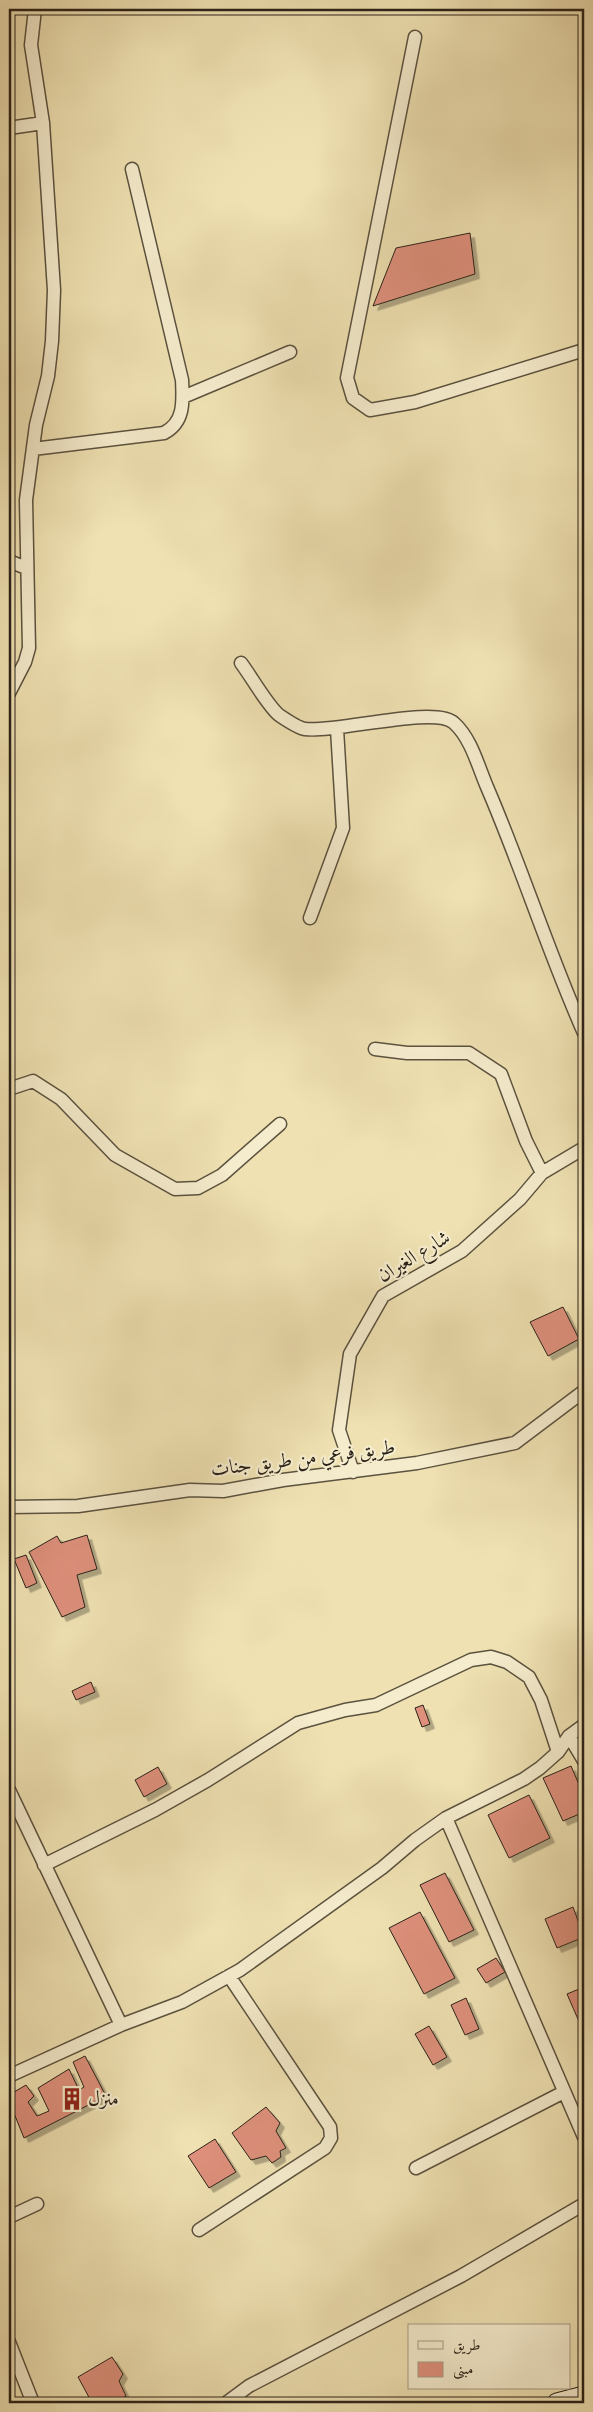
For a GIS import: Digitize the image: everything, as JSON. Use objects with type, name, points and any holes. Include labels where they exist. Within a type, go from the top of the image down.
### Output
[{"type":"street","points":[[9,693],[25,662],[29,648],[26,500],[32,450],[48,376],[53,332],[54,290],[44,123],[31,45],[35,9]]},
{"type":"street","points":[[415,37],[347,378],[353,398],[370,410],[415,402],[584,350]]},
{"type":"street","points":[[9,128],[44,123]]},
{"type":"street","points":[[32,450],[164,433],[173,429],[183,409],[182,380],[132,169]]},
{"type":"street","points":[[183,397],[290,352]]},
{"type":"street","points":[[9,561],[26,568]]},
{"type":"street","points":[[241,662],[278,714],[304,729],[337,729],[370,722],[434,716],[453,721],[466,738],[510,840],[570,1002],[584,1033]]},
{"type":"street","points":[[310,918],[343,828],[337,729]]},
{"type":"street","points":[[375,1049],[407,1053],[469,1053],[501,1074],[526,1141],[542,1173]]},
{"type":"street","points":[[9,1089],[33,1081],[60,1099],[115,1156],[175,1189],[198,1188],[222,1175],[280,1124]]},
{"type":"street","name":"شارع الغيران","points":[[353,1472],[339,1430],[350,1354],[383,1296],[462,1251],[520,1199],[542,1173],[584,1148]]},
{"type":"street","name":"طريق فرعي من طريق جنات","points":[[9,1507],[78,1506],[190,1490],[223,1491],[282,1480],[417,1463],[515,1443],[584,1391]]},
{"type":"street","points":[[44,1864],[155,1810],[208,1780],[298,1723],[333,1713],[376,1705],[476,1658],[491,1657],[508,1662],[529,1677],[541,1700],[558,1752]]},
{"type":"street","points":[[9,2076],[121,2026],[182,2002],[229,1976],[382,1868],[446,1818],[524,1779],[558,1752],[569,1736],[584,1724]]},
{"type":"street","points":[[569,1736],[584,1761]]},
{"type":"street","points":[[9,1790],[121,2026]]},
{"type":"street","points":[[446,1818],[584,2137]]},
{"type":"street","points":[[198,2230],[325,2148],[331,2138],[330,2127],[229,1976]]},
{"type":"street","points":[[416,2168],[564,2092]]},
{"type":"street","points":[[9,2216],[37,2204]]},
{"type":"street","points":[[226,2403],[249,2386],[461,2276],[584,2204]]},
{"type":"street","points":[[9,2342],[33,2403]]},
{"type":"street","points":[[557,2403],[584,2396]]},
{"type":"building","points":[[470,233],[475,274],[373,306],[396,248]]},
{"type":"building","points":[[563,1307],[579,1339],[548,1356],[530,1322]]},
{"type":"building","points":[[87,1535],[97,1569],[77,1575],[85,1607],[62,1617],[29,1552],[57,1536],[61,1543]]},
{"type":"building","points":[[26,1555],[37,1583],[26,1588],[14,1559]]},
{"type":"building","points":[[91,1682],[95,1692],[76,1700],[72,1691]]},
{"type":"building","points":[[423,1705],[430,1724],[422,1727],[415,1708]]},
{"type":"building","points":[[571,1766],[584,1796],[584,1812],[563,1821],[543,1778]]},
{"type":"building","points":[[158,1767],[167,1784],[144,1797],[135,1780]]},
{"type":"building","points":[[529,1795],[550,1838],[509,1858],[488,1815]]},
{"type":"building","points":[[445,1873],[474,1930],[449,1942],[420,1885]]},
{"type":"building","points":[[573,1907],[584,1937],[557,1948],[545,1919]]},
{"type":"building","points":[[420,1912],[455,1978],[424,1994],[389,1928]]},
{"type":"building","points":[[496,1958],[505,1972],[486,1983],[477,1969]]},
{"type":"building","points":[[584,1987],[584,2033],[567,1994]]},
{"type":"building","points":[[466,1998],[479,2029],[465,2035],[451,2005]]},
{"type":"building","points":[[429,2026],[447,2057],[433,2065],[415,2034]]},
{"type":"building","name":"منزل","points":[[85,2056],[106,2096],[24,2138],[9,2101],[9,2095],[26,2085],[34,2096],[28,2102],[37,2116],[49,2111],[38,2088],[69,2069],[79,2090],[84,2087],[73,2062]]},
{"type":"building","points":[[266,2107],[280,2123],[276,2131],[286,2148],[280,2151],[281,2157],[272,2163],[266,2156],[251,2160],[232,2133]]},
{"type":"building","points":[[215,2139],[236,2172],[209,2188],[188,2156]]},
{"type":"building","points":[[112,2357],[123,2374],[119,2381],[126,2396],[113,2403],[107,2403],[102,2397],[91,2401],[78,2377]]},
{"type":"place","name":"منزل","points":[[72,2099]]}]
